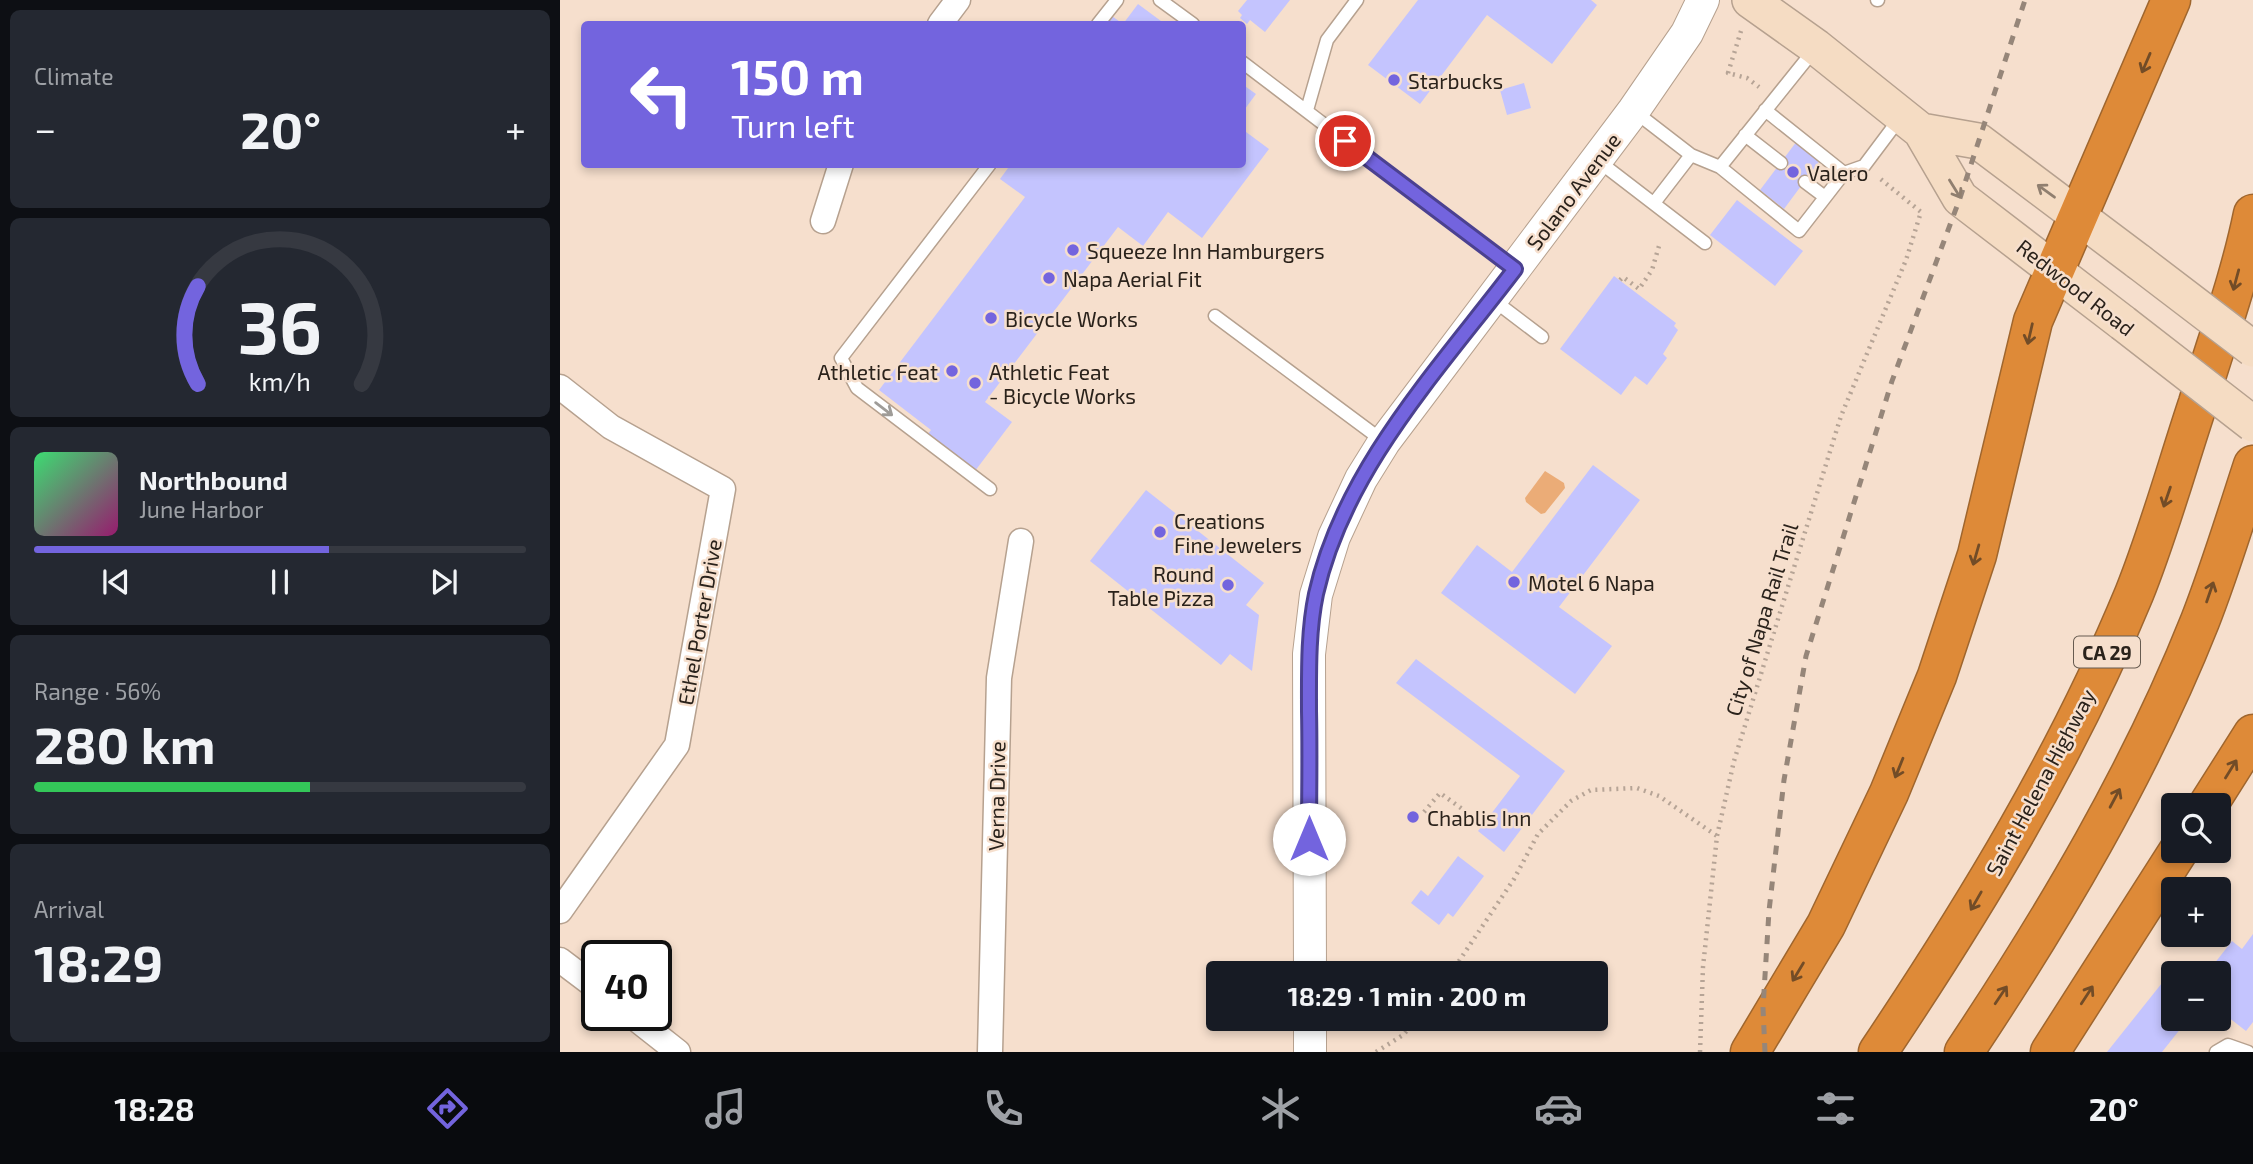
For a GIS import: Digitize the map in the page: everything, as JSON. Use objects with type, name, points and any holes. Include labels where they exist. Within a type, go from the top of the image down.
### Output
[{"type":"highway","points":[[1750,1052],[1826,925],[1889,793],[1937,676],[1977,555],[2033,321],[2171,0]]},
{"type":"highway","name":"Saint Helena Highway","points":[[1878,1052],[1954,938],[2020,824],[2082,707],[2134,593],[2234,288],[2253,214]]},
{"type":"highway","points":[[1964,1052],[2048,918],[2146,739],[2200,621],[2253,465]]},
{"type":"highway","points":[[2216,793],[2253,734]]},
{"type":"highway","points":[[2050,1052],[2171,863]]},
{"type":"main road","name":"Redwood Road","points":[[1746,12],[1816,47],[1911,123],[1960,198],[2253,424]]},
{"type":"main road","name":"Redwood Road","points":[[1911,123],[1978,141],[2253,349]]},
{"type":"street","points":[[942,21],[958,0]]},
{"type":"street","name":"Solano Avenue","points":[[1310,961],[1309,654],[1316,595],[1334,537],[1361,479],[1384,442],[1634,110],[1687,33],[1703,0]]},
{"type":"street","points":[[823,221],[840,168]]},
{"type":"street","name":"Ethel Porter Drive","points":[[560,387],[611,427],[723,489],[677,745],[560,911]]},
{"type":"street","name":"Verna Drive","points":[[990,1052],[999,678],[1021,541]]},
{"type":"street","points":[[560,960],[581,976]]},
{"type":"street","points":[[651,1031],[678,1052]]},
{"type":"street","points":[[1310,1031],[1310,1052]]},
{"type":"lane","points":[[1100,21],[1117,0]]},
{"type":"lane","points":[[1160,0],[1189,21]]},
{"type":"lane","points":[[1307,110],[1327,40],[1357,0]]},
{"type":"lane","points":[[1720,167],[1816,47]]},
{"type":"lane","points":[[1246,65],[1515,269]]},
{"type":"lane","points":[[1634,110],[1691,155],[1720,167],[1799,231],[1844,173],[1864,166],[1911,123]]},
{"type":"lane","points":[[1765,110],[1844,173]]},
{"type":"lane","points":[[1745,135],[1781,163]]},
{"type":"lane","points":[[1654,203],[1691,155]]},
{"type":"lane","points":[[1597,160],[1705,243]]},
{"type":"lane","points":[[987,168],[841,358],[857,388],[990,489]]},
{"type":"lane","points":[[1805,182],[1825,197]]},
{"type":"lane","points":[[1492,299],[1542,337]]},
{"type":"lane","points":[[1215,316],[1384,442]]},
{"type":"lane","points":[[2216,1052],[2228,1045],[2248,1052]]},
{"type":"path","points":[[1728,73],[1746,12]]},
{"type":"path","name":"City of Napa Rail Trail","points":[[1700,1052],[1703,967],[1717,836],[1734,761],[1841,416],[1906,260],[1921,212]]},
{"type":"path","points":[[1620,281],[1623,277],[1639,289],[1652,270],[1659,246]]},
{"type":"path","points":[[1459,961],[1514,879],[1538,834],[1571,801],[1591,790],[1611,787],[1637,788],[1659,796],[1717,836]]},
{"type":"path","points":[[1424,812],[1440,793],[1472,816]]},
{"type":"path","points":[[1377,1052],[1407,1031]]},
{"type":"shaded area","points":[[1545,471],[1564,483],[1565,488],[1545,513],[1541,514],[1526,502],[1525,498]]},
{"type":"building","points":[[1247,0],[1290,0],[1265,32],[1250,20],[1247,24],[1240,18],[1242,15],[1238,11]]},
{"type":"building","points":[[1418,0],[1591,0],[1597,5],[1552,64],[1487,15],[1420,104],[1368,65]]},
{"type":"building","points":[[1138,4],[1161,21],[1125,21]]},
{"type":"building","points":[[1109,14],[1119,21],[1103,21]]},
{"type":"building","points":[[1524,83],[1531,108],[1507,115],[1500,90]]},
{"type":"building","points":[[1246,87],[1256,94],[1246,108]]},
{"type":"building","name":"Bicycle Works","points":[[1246,132],[1269,149],[1202,238],[1168,212],[1143,246],[1118,227],[985,402],[1012,422],[975,471],[927,435],[931,430],[879,390],[1025,197],[1000,179],[1008,168],[1246,168]]},
{"type":"building","name":"Valero","points":[[1797,141],[1821,159],[1784,209],[1760,190]]},
{"type":"building","points":[[1737,200],[1803,251],[1775,286],[1710,235]]},
{"type":"building","points":[[1614,276],[1676,323],[1674,326],[1678,330],[1663,354],[1667,358],[1647,385],[1635,376],[1621,395],[1560,349]]},
{"type":"building","name":"Motel 6 Napa","points":[[1593,465],[1640,500],[1559,607],[1612,646],[1575,694],[1441,593],[1477,545],[1512,572]]},
{"type":"building","points":[[1146,490],[1264,583],[1246,605],[1259,615],[1252,671],[1230,654],[1221,665],[1090,561]]},
{"type":"building","points":[[1416,659],[1565,771],[1504,852],[1478,831],[1520,776],[1396,683]]},
{"type":"building","points":[[1458,856],[1484,876],[1453,917],[1448,913],[1439,925],[1411,903],[1421,890],[1428,896]]},
{"type":"building","points":[[2253,934],[2253,1022],[2246,1031],[2231,1019],[2231,961],[2216,961],[2227,947],[2231,947],[2232,941],[2242,949]]},
{"type":"building","points":[[2161,984],[2161,1031],[2179,1031],[2162,1052],[2107,1052]]},
{"type":"railway","points":[[1765,1052],[1763,1008],[1769,911],[1784,780],[1806,656],[1892,381],[1960,198],[2025,0]]},
{"type":"place","name":"Starbucks","points":[[1394,80]]},
{"type":"place","name":"Valero","points":[[1793,172]]},
{"type":"place","name":"Squeeze Inn Hamburgers","points":[[1073,250]]},
{"type":"place","name":"Napa Aerial Fit","points":[[1049,278]]},
{"type":"place","name":"Bicycle Works","points":[[991,318]]},
{"type":"place","name":"Athletic Feat","points":[[952,371]]},
{"type":"place","name":"Athletic Feat - Bicycle Works","points":[[975,383]]},
{"type":"place","name":"Creations Fine Jewelers","points":[[1160,532]]},
{"type":"place","name":"Motel 6 Napa","points":[[1514,582]]},
{"type":"place","name":"Round Table Pizza","points":[[1228,585]]},
{"type":"place","name":"Chablis Inn","points":[[1413,817]]},
{"type":"route","points":[[1309,839],[1309,654],[1316,595],[1334,537],[1361,479],[1384,442],[1515,269],[1345,141]]}]
